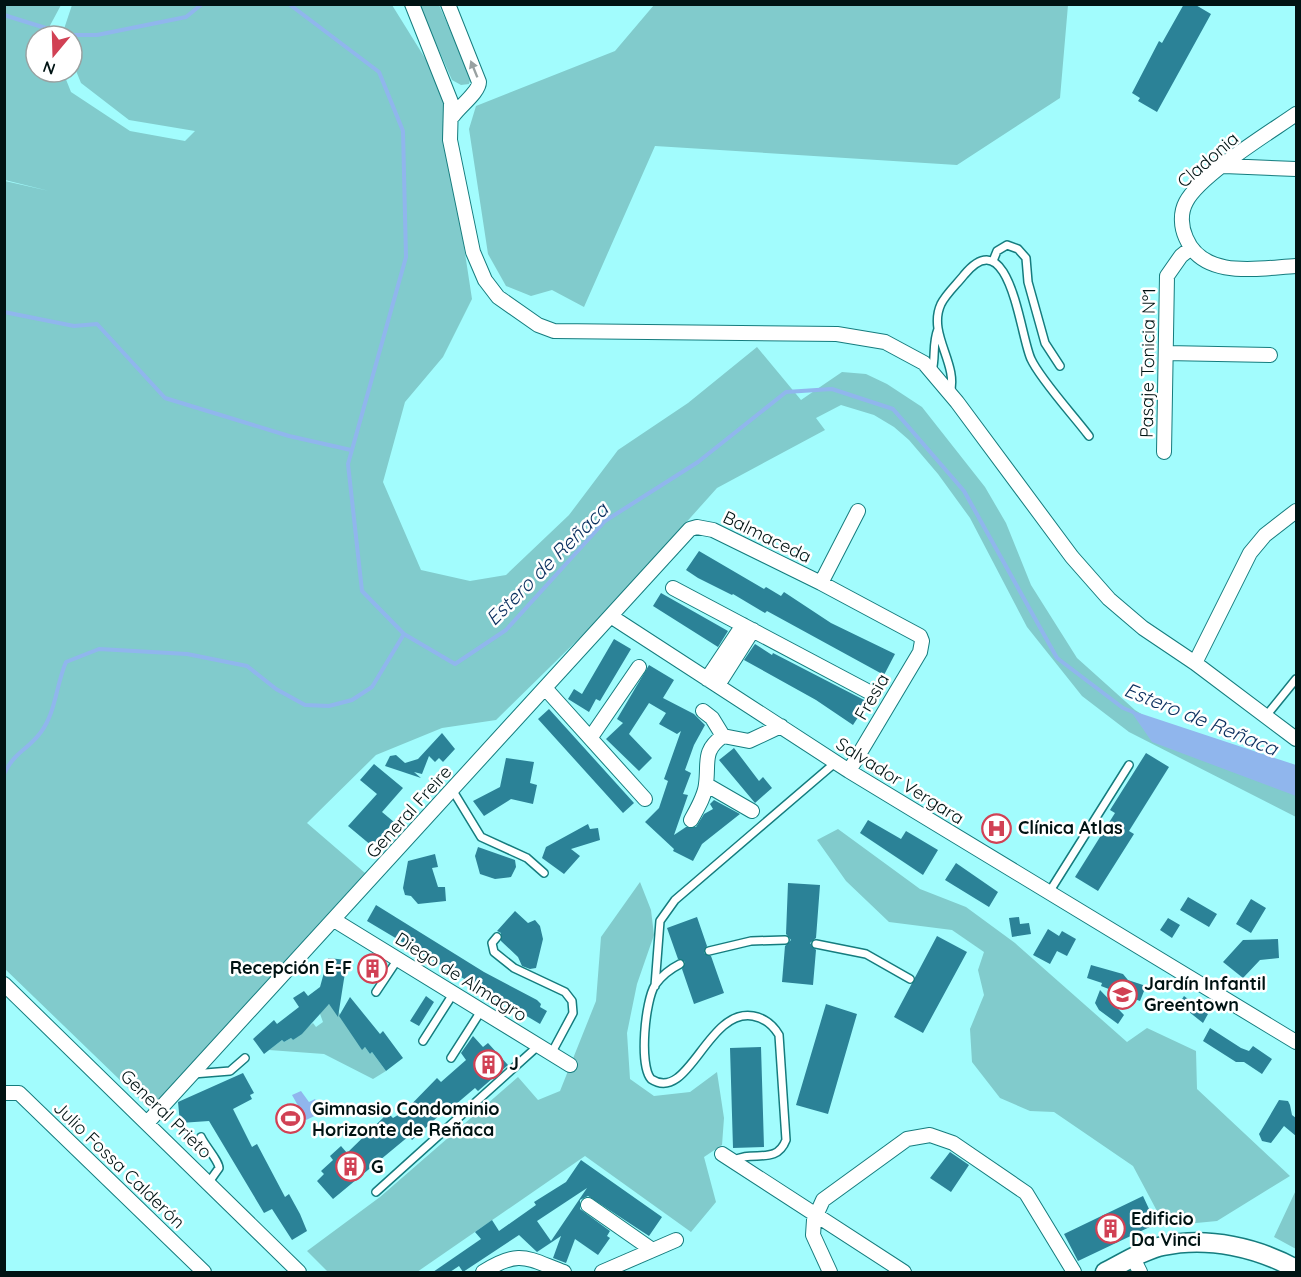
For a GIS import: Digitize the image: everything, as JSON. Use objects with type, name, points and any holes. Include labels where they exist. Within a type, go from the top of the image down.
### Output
[{"type":"street","points":[[412,4],[444,85],[453,116],[450,140],[473,252],[485,280],[498,297],[538,324],[554,331],[854,335],[901,349],[924,363],[932,371],[1072,557],[1109,599],[1143,628],[1195,663],[1296,739]]},
{"type":"street","points":[[448,4],[479,82],[475,93],[463,102],[453,116]]},
{"type":"street","points":[[444,85],[464,93],[475,93]]},
{"type":"street","name":"Cladonia","points":[[1191,248],[1182,225],[1186,201],[1224,166],[1296,114]]},
{"type":"street","points":[[1224,166],[1296,170]]},
{"type":"street","points":[[1191,248],[1203,260],[1218,266],[1296,266]]},
{"type":"street","name":"Pasaje Tonicia Nº1","points":[[1164,452],[1167,276],[1181,256],[1191,248]]},
{"type":"street","points":[[1166,353],[1270,355]]},
{"type":"street","name":"Balmaceda","points":[[821,583],[858,511]]},
{"type":"street","points":[[1195,663],[1250,553],[1265,535],[1296,511]]},
{"type":"street","name":"Balmaceda","points":[[697,527],[713,530],[821,583],[915,632],[922,640]]},
{"type":"street","name":"General Freire","points":[[148,1122],[612,617],[685,532],[697,527]]},
{"type":"street","points":[[673,588],[871,693]]},
{"type":"street","name":"Salvador Vergara","points":[[612,617],[849,771],[1048,894],[1296,1042]]},
{"type":"street","points":[[713,682],[748,627]]},
{"type":"street","name":"Fresia","points":[[849,771],[920,652],[922,640]]},
{"type":"street","points":[[591,737],[639,667]]},
{"type":"street","points":[[545,688],[645,799]]},
{"type":"street","points":[[703,711],[712,718],[723,736],[749,741],[781,726]]},
{"type":"street","points":[[692,820],[706,784],[706,757],[709,748],[723,736]]},
{"type":"street","points":[[706,784],[752,811]]},
{"type":"street","name":"Diego de Almagro","points":[[334,920],[570,1065]]},
{"type":"street","name":"General Prieto","points":[[4,984],[148,1122],[299,1272]]},
{"type":"street","name":"Julio Fossa Calderón","points":[[4,1094],[19,1093],[204,1272]]},
{"type":"street","points":[[830,1272],[815,1242],[813,1227],[823,1200],[832,1191],[907,1139],[922,1135],[938,1137],[953,1143],[1026,1193],[1074,1272]]},
{"type":"street","points":[[727,1158],[904,1272]]},
{"type":"street","points":[[588,1205],[651,1250]]},
{"type":"street","points":[[602,1272],[676,1240]]},
{"type":"street","points":[[1105,1272],[1136,1265],[1162,1246],[1220,1244],[1256,1252],[1296,1269]]},
{"type":"street","points":[[483,1272],[502,1260],[515,1257],[526,1258],[564,1272]]},
{"type":"lane","points":[[993,261],[997,251],[1006,245],[1018,249],[1026,258],[1028,282],[1046,344],[1060,366]]},
{"type":"lane","points":[[932,371],[934,339],[939,327],[941,304],[971,267],[981,261],[993,261],[1003,269],[1010,285],[1031,360],[1089,436]]},
{"type":"lane","points":[[939,327],[954,380],[950,394]]},
{"type":"lane","points":[[1266,716],[1296,679]]},
{"type":"lane","points":[[655,986],[660,921],[675,900],[836,762]]},
{"type":"lane","points":[[1048,894],[1129,765]]},
{"type":"lane","points":[[453,791],[481,837],[527,858],[544,873]]},
{"type":"lane","points":[[497,937],[492,943],[494,952],[514,968],[565,992],[572,1001],[573,1013],[551,1054]]},
{"type":"lane","points":[[709,951],[751,941],[785,940]]},
{"type":"lane","points":[[816,944],[866,954],[910,979]]},
{"type":"lane","points":[[376,992],[398,959]]},
{"type":"lane","points":[[680,964],[665,974],[655,986],[647,1004],[644,1065],[647,1075],[655,1082],[666,1084],[676,1080],[720,1028],[739,1017],[762,1019],[779,1035],[786,1140],[781,1150],[772,1156],[727,1158]]},
{"type":"lane","points":[[423,1041],[453,994]]},
{"type":"lane","points":[[451,1058],[481,1011]]},
{"type":"lane","points":[[376,1191],[538,1046]]},
{"type":"lane","points":[[193,1074],[230,1071],[245,1058]]},
{"type":"lane","points":[[201,1137],[209,1153],[219,1163],[219,1168],[209,1182]]},
{"type":"shaded area","points":[[5,5],[61,5],[51,24],[24,24],[24,84],[68,84],[71,92],[130,131],[185,141],[195,131],[129,120],[82,84],[84,24],[66,24],[72,5],[392,5],[438,79],[453,129],[452,168],[472,299],[443,357],[405,402],[383,482],[421,570],[470,581],[506,575],[569,515],[618,450],[688,403],[757,347],[801,400],[842,372],[866,374],[887,384],[922,407],[985,487],[1006,523],[1031,585],[1077,658],[1135,710],[1167,730],[1296,787],[1296,817],[1129,732],[1082,696],[1027,627],[970,518],[938,474],[909,440],[894,427],[874,415],[841,405],[816,418],[825,430],[717,488],[605,613],[496,720],[442,728],[376,755],[307,823],[365,873],[150,1109],[5,969],[5,181],[49,191],[5,180]]},
{"type":"shaded area","points":[[419,5],[439,5],[471,77],[469,84],[461,85],[452,80]]},
{"type":"shaded area","points":[[654,5],[1068,5],[1060,98],[957,165],[655,146],[584,307],[552,290],[531,296],[506,286],[488,254],[469,129],[476,106],[615,51]]},
{"type":"shaded area","points":[[1130,710],[1296,765],[1296,796],[1152,742]]},
{"type":"shaded area","points":[[838,829],[920,889],[966,907],[1015,943],[1127,1042],[1147,1028],[1196,1051],[1197,1089],[1290,1176],[1217,1221],[1165,1226],[1133,1166],[1054,1112],[1030,1111],[1000,1098],[972,1062],[970,1029],[984,995],[978,970],[984,952],[952,930],[889,922],[846,881],[817,840]]},
{"type":"shaded area","points":[[640,882],[651,910],[654,935],[637,984],[627,1033],[630,1079],[654,1096],[690,1092],[717,1072],[724,1118],[722,1145],[704,1157],[716,1202],[691,1232],[585,1156],[417,1272],[328,1272],[307,1251],[380,1197],[518,1077],[538,1100],[560,1091],[596,1001],[601,937]]},
{"type":"shaded area","points":[[329,1004],[338,1011],[362,1049],[365,1047],[370,1054],[372,1052],[386,1071],[373,1079],[324,1054],[269,1050],[282,1040],[284,1042],[291,1038],[293,1040],[313,1023],[316,1027],[323,1022],[319,1011]]},
{"type":"shaded area","points":[[301,1091],[309,1102],[315,1099],[323,1112],[306,1120],[292,1095]]},
{"type":"shaded area","points":[[1296,1190],[1296,1249],[1274,1237]]},
{"type":"building","points":[[1184,4],[1194,4],[1211,14],[1157,112],[1138,101],[1140,98],[1132,93],[1159,41],[1162,43]]},
{"type":"building","points":[[699,551],[764,589],[766,587],[781,596],[784,592],[831,623],[895,654],[884,675],[686,570]]},
{"type":"building","points":[[661,593],[728,631],[718,647],[653,606]]},
{"type":"building","points":[[614,639],[631,649],[600,701],[596,699],[589,712],[568,699],[574,689],[582,694]]},
{"type":"building","points":[[755,644],[772,655],[773,653],[868,702],[853,725],[816,700],[744,660]]},
{"type":"building","points":[[649,665],[674,680],[663,698],[694,714],[705,725],[694,745],[685,770],[691,773],[683,794],[688,795],[674,835],[686,827],[696,827],[704,814],[713,809],[710,804],[714,800],[740,814],[702,844],[693,861],[673,851],[674,849],[645,822],[659,808],[668,781],[664,779],[681,731],[677,734],[659,724],[666,713],[649,703],[629,734],[652,758],[639,771],[606,739],[623,723],[617,719]]},
{"type":"building","points":[[549,709],[634,803],[623,813],[538,719]]},
{"type":"building","points":[[442,733],[455,749],[443,762],[439,758],[435,762],[429,756],[422,774],[414,772],[421,778],[385,766],[390,756],[396,755],[405,763],[418,759]]},
{"type":"building","points":[[734,748],[759,781],[763,777],[772,788],[755,803],[719,760]]},
{"type":"building","points":[[1146,753],[1169,767],[1129,831],[1134,834],[1098,891],[1075,877],[1115,813],[1110,810]]},
{"type":"building","points":[[506,758],[534,762],[530,783],[537,785],[533,804],[511,799],[484,816],[473,801],[500,787]]},
{"type":"building","points":[[374,764],[403,788],[382,812],[394,822],[372,846],[348,826],[377,794],[360,780]]},
{"type":"building","points":[[868,820],[901,839],[906,831],[938,850],[923,875],[860,833]]},
{"type":"building","points":[[588,824],[590,829],[598,828],[600,840],[571,849],[580,856],[564,874],[542,858],[546,847]]},
{"type":"building","points":[[478,847],[515,860],[516,867],[511,877],[495,879],[480,874],[475,856]]},
{"type":"building","points":[[435,854],[438,867],[432,868],[438,887],[445,887],[446,901],[418,904],[411,896],[405,895],[403,888],[408,861]]},
{"type":"building","points":[[956,863],[998,892],[989,907],[945,880]]},
{"type":"building","points":[[788,883],[820,885],[816,938],[810,943],[816,950],[813,985],[782,982],[785,946],[791,940],[786,934]]},
{"type":"building","points":[[1188,897],[1217,914],[1209,927],[1180,910]]},
{"type":"building","points":[[1251,899],[1266,908],[1251,933],[1236,924]]},
{"type":"building","points":[[376,905],[484,972],[537,1000],[541,1004],[540,1007],[547,1011],[540,1024],[367,921]]},
{"type":"building","points":[[515,911],[528,923],[535,920],[540,926],[543,939],[536,968],[530,969],[522,966],[518,957],[501,941],[501,933],[497,931]]},
{"type":"building","points":[[697,917],[707,946],[704,953],[711,956],[724,993],[694,1004],[682,969],[685,962],[678,959],[667,928]]},
{"type":"building","points":[[1019,917],[1020,924],[1029,923],[1031,934],[1012,937],[1009,918]]},
{"type":"building","points":[[1168,918],[1180,925],[1172,938],[1160,930]]},
{"type":"building","points":[[1048,929],[1059,936],[1062,931],[1076,939],[1067,956],[1057,951],[1050,964],[1033,955]]},
{"type":"building","points":[[937,936],[967,952],[923,1033],[894,1017]]},
{"type":"building","points":[[1278,939],[1279,958],[1260,960],[1243,978],[1223,962],[1243,940]]},
{"type":"building","points":[[328,958],[347,960],[338,1017],[329,1004],[302,1034],[293,1040],[291,1038],[284,1042],[282,1040],[264,1054],[253,1039],[274,1020],[277,1024],[299,1007],[293,998],[304,991],[308,996],[320,987]]},
{"type":"building","points":[[1091,965],[1123,974],[1128,980],[1146,986],[1140,1001],[1087,978]]},
{"type":"building","points":[[1100,990],[1124,1015],[1118,1024],[1099,1010],[1095,1003]]},
{"type":"building","points":[[426,996],[434,1002],[419,1026],[410,1021]]},
{"type":"building","points":[[1184,996],[1208,1014],[1203,1023],[1179,1004]]},
{"type":"building","points":[[350,997],[380,1034],[383,1031],[403,1058],[386,1071],[372,1052],[370,1054],[365,1047],[362,1050],[339,1016]]},
{"type":"building","points":[[826,1004],[857,1014],[828,1114],[796,1105]]},
{"type":"building","points":[[1210,1028],[1241,1048],[1249,1051],[1253,1046],[1272,1059],[1262,1074],[1244,1062],[1236,1062],[1203,1041]]},
{"type":"building","points":[[473,1036],[483,1047],[488,1043],[508,1065],[478,1091],[475,1088],[455,1105],[453,1103],[412,1140],[409,1136],[333,1199],[317,1181],[324,1174],[321,1171],[333,1160],[330,1156],[341,1146],[347,1153],[388,1113],[393,1118],[398,1115],[399,1117],[437,1078],[441,1082],[466,1060],[461,1053]]},
{"type":"building","points":[[761,1047],[764,1147],[733,1148],[730,1048]]},
{"type":"building","points":[[243,1073],[254,1093],[250,1095],[252,1099],[233,1109],[252,1147],[257,1144],[285,1197],[289,1194],[300,1214],[307,1231],[292,1240],[272,1209],[264,1213],[209,1121],[180,1123],[178,1102]]},
{"type":"building","points":[[1279,1100],[1288,1101],[1290,1105],[1292,1115],[1296,1118],[1296,1136],[1284,1126],[1271,1143],[1262,1141],[1259,1134]]},
{"type":"building","points":[[950,1152],[969,1165],[951,1192],[930,1178]]},
{"type":"building","points":[[581,1160],[662,1217],[649,1236],[588,1196],[580,1200],[580,1209],[610,1231],[607,1236],[610,1238],[598,1255],[575,1239],[566,1263],[553,1258],[561,1236],[537,1252],[519,1235],[463,1272],[459,1266],[450,1272],[433,1272],[481,1239],[475,1232],[492,1220],[499,1231],[536,1205],[534,1202],[566,1182]],"holes":[[[587,1188],[551,1241],[537,1221]]]},
{"type":"building","name":"Edificio Da Vinci","points":[[1143,1196],[1156,1224],[1078,1261],[1064,1234]]},
{"type":"waterway","points":[[4,15],[68,35],[97,35],[186,17],[202,4]]},
{"type":"waterway","name":"Estero de Reñaca","points":[[289,4],[379,72],[403,131],[406,257],[348,464],[362,591],[404,634],[455,664],[506,630],[605,521],[698,462],[786,392],[832,389],[893,409],[964,491],[1057,658],[1123,708],[1133,712]]},
{"type":"waterway","points":[[4,312],[74,326],[97,324],[165,398],[289,436],[351,450]]},
{"type":"waterway","points":[[4,774],[17,755],[36,738],[46,724],[66,662],[99,649],[187,654],[247,666],[276,689],[305,705],[329,706],[352,700],[372,687],[404,634]]},
{"type":"place","name":"Clínica Atlas","points":[[997,828]]},
{"type":"place","name":"Recepción E-F","points":[[373,968]]},
{"type":"place","name":"Jardín Infantil Greentown","points":[[1123,994]]},
{"type":"place","name":"J","points":[[488,1064]]},
{"type":"place","name":"Gimnasio Condominio Horizonte de Reñaca","points":[[291,1119]]},
{"type":"place","name":"G","points":[[350,1167]]},
{"type":"place","name":"Edificio Da Vinci","points":[[1110,1229]]}]
